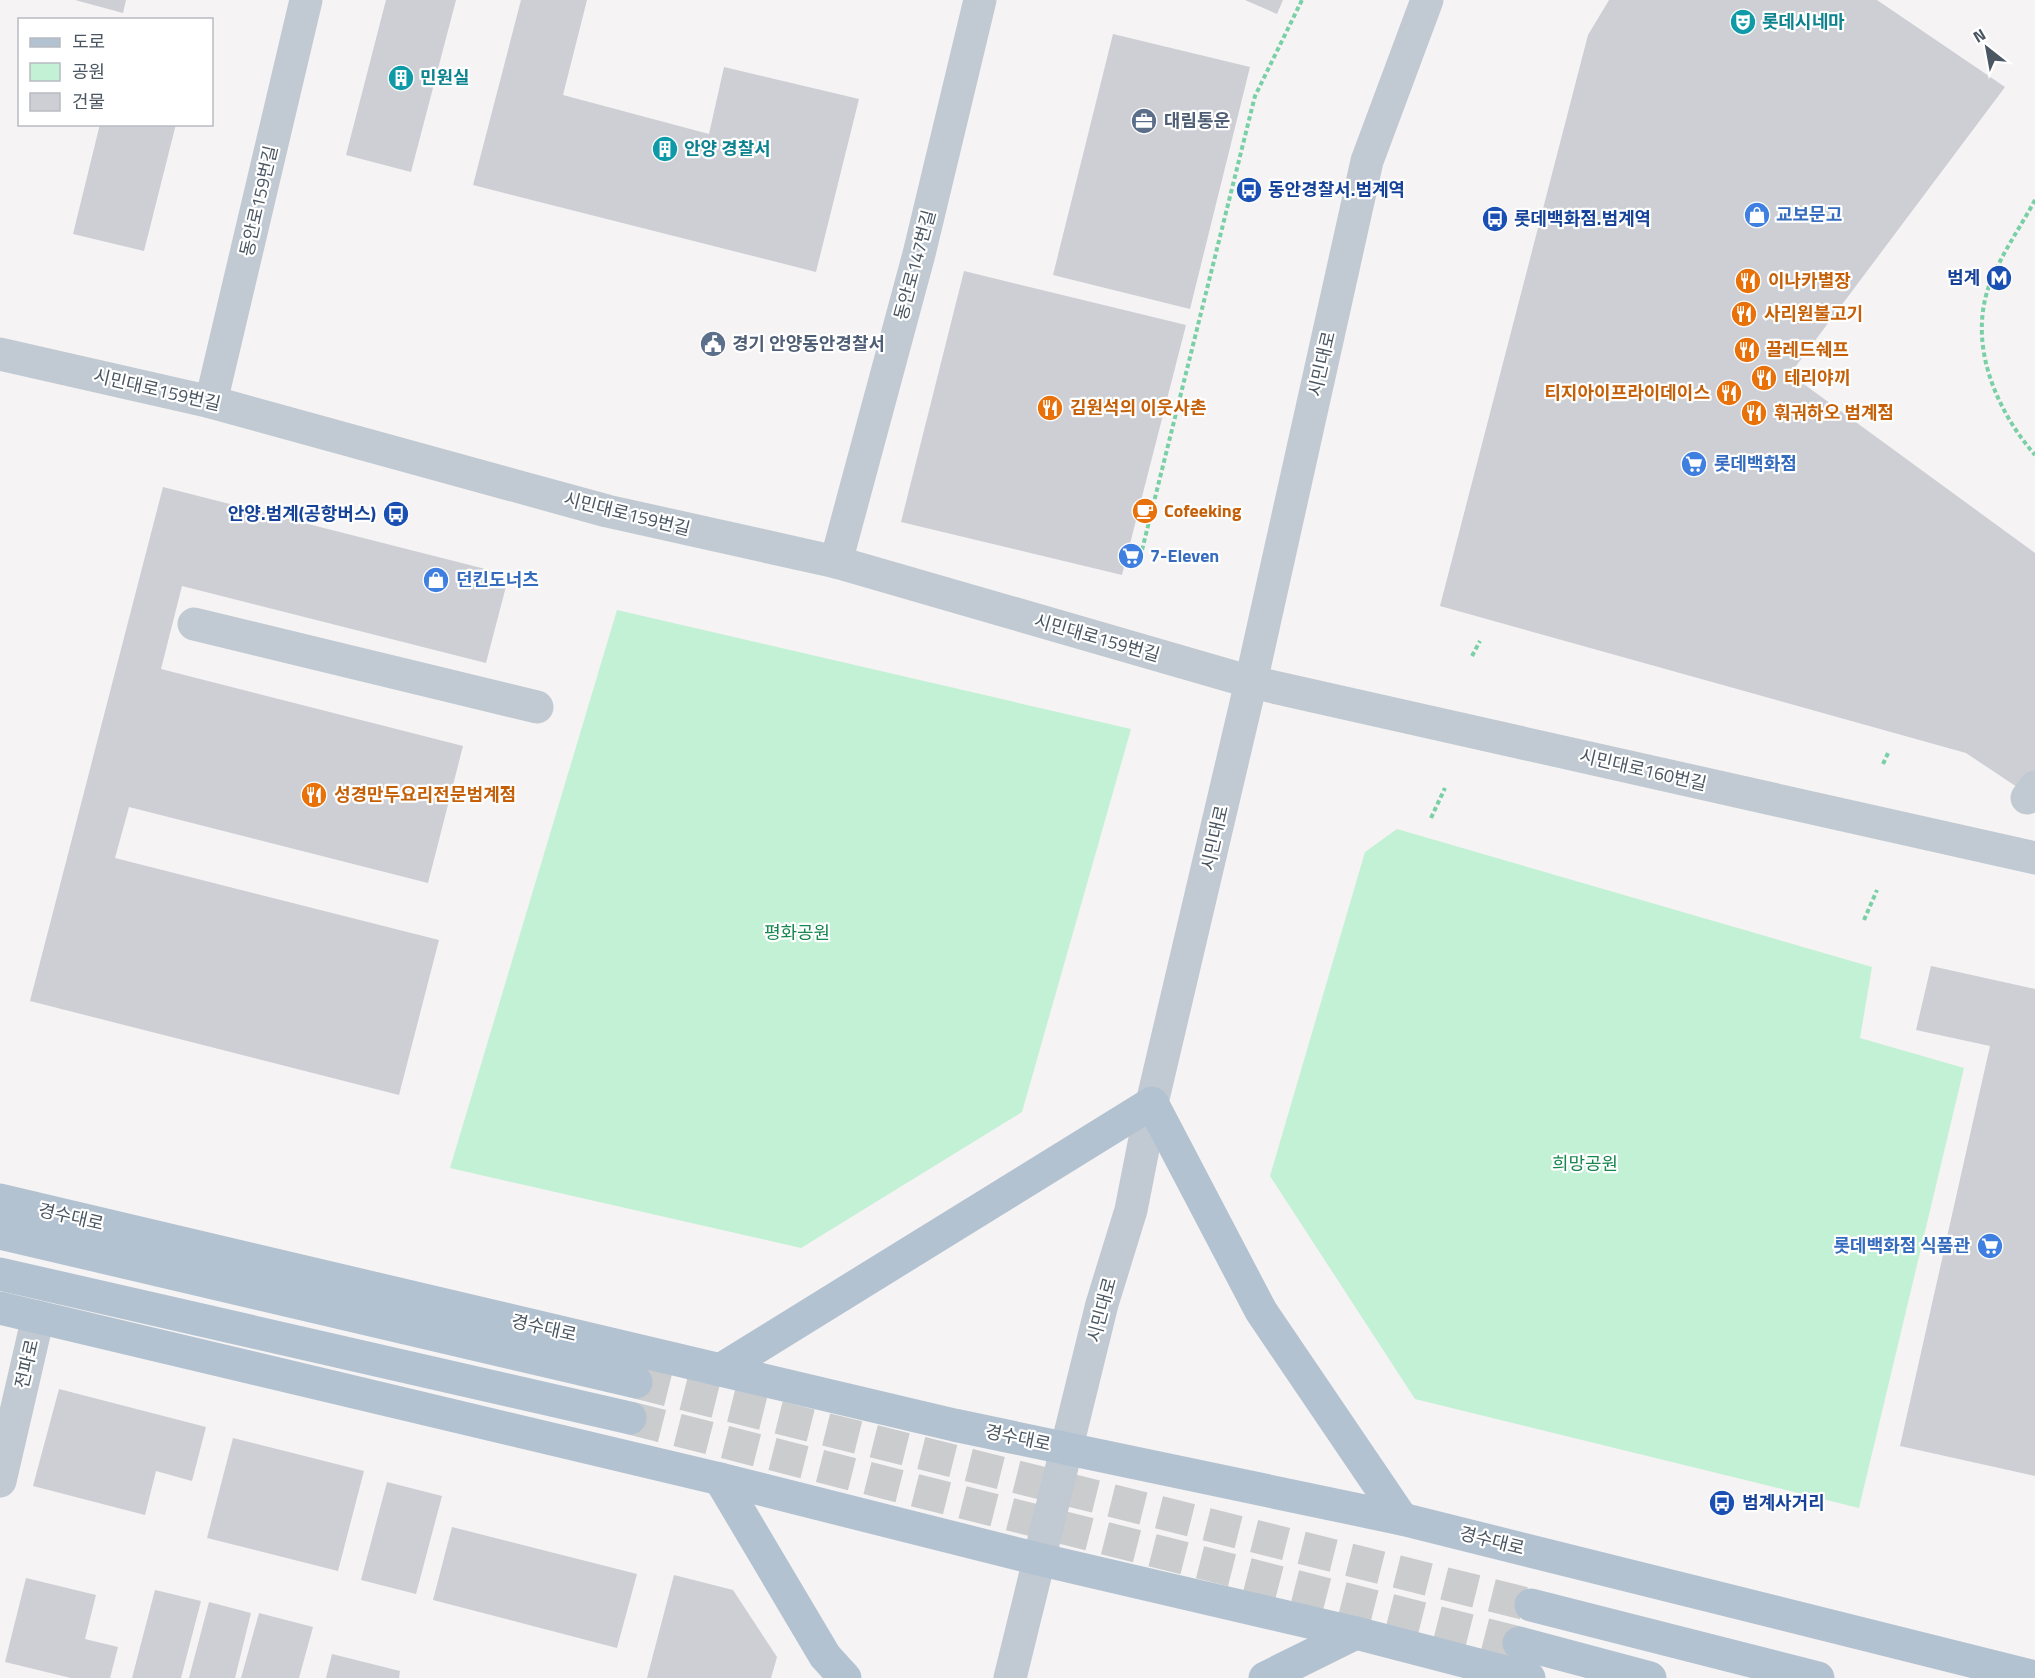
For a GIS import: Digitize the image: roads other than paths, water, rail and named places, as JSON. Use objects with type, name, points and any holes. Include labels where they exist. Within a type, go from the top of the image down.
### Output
[{"type":"main road","points":[[720,1370],[1152,1103],[1261,1311],[1402,1519]]},
{"type":"main road","name":"경수대로","points":[[0,1200],[1066,1449],[1402,1519],[2035,1677]]},
{"type":"main road","name":"경수대로","points":[[0,1233],[636,1382]]},
{"type":"main road","points":[[0,1274],[630,1418]]},
{"type":"main road","points":[[0,1308],[720,1479],[1038,1559],[1356,1633],[1529,1678]]},
{"type":"main road","points":[[720,1479],[825,1656],[845,1678]]},
{"type":"main road","points":[[1531,1605],[1818,1678]]},
{"type":"main road","points":[[1265,1678],[1356,1633]]},
{"type":"main road","points":[[1519,1643],[1650,1678]]},
{"type":"street","name":"동안로159번길","points":[[211,402],[306,0]]},
{"type":"street","name":"동안로147번길","points":[[836,562],[920,254],[980,0]]},
{"type":"street","name":"시민대로","points":[[1010,1678],[1102,1304],[1131,1210],[1152,1103],[1251,682],[1367,161],[1427,0]]},
{"type":"street","name":"시민대로159번길","points":[[0,354],[211,402],[607,511],[836,562],[1251,682]]},
{"type":"street","points":[[194,624],[537,707]]},
{"type":"street","name":"시민대로160번길","points":[[1251,682],[2035,858]]},
{"type":"street","name":"전파로","points":[[0,1481],[38,1317]]},
{"type":"tunnel","points":[[636,1382],[1531,1605]]},
{"type":"tunnel","points":[[630,1418],[1519,1643]]},
{"type":"place","name":"롯데시네마","points":[[1743,22]]},
{"type":"place","name":"민원실","points":[[401,78]]},
{"type":"place","name":"대림통운","points":[[1144,121]]},
{"type":"place","name":"안양 경찰서","points":[[665,149]]},
{"type":"place","name":"동안경찰서.범계역","points":[[1249,190]]},
{"type":"place","name":"교보문고","points":[[1757,215]]},
{"type":"place","name":"롯데백화점.범계역","points":[[1495,219]]},
{"type":"place","name":"범계","points":[[1999,278]]},
{"type":"place","name":"이나카별장","points":[[1748,281]]},
{"type":"place","name":"사리원불고기","points":[[1744,314]]},
{"type":"place","name":"경기 안양동안경찰서","points":[[713,344]]},
{"type":"place","name":"끌레드쉐프","points":[[1747,350]]},
{"type":"place","name":"테리야끼","points":[[1764,378]]},
{"type":"place","name":"티지아이프라이데이스","points":[[1729,393]]},
{"type":"place","name":"김원석의 이웃사촌","points":[[1050,408]]},
{"type":"place","name":"훠궈하오 범계점","points":[[1754,413]]},
{"type":"place","name":"롯데백화점","points":[[1694,464]]},
{"type":"place","name":"Cofeeking","points":[[1145,511]]},
{"type":"place","name":"안양.범계(공항버스)","points":[[396,514]]},
{"type":"place","name":"7-Eleven","points":[[1131,556]]},
{"type":"place","name":"던킨도너츠","points":[[436,580]]},
{"type":"place","name":"성경만두요리전문범계점","points":[[314,795]]},
{"type":"place","name":"롯데백화점 식품관","points":[[1990,1246]]},
{"type":"place","name":"범계사거리","points":[[1722,1503]]},
{"type":"park label","name":"평화공원","points":[[797,933]]},
{"type":"park label","name":"희망공원","points":[[1585,1164]]}]
